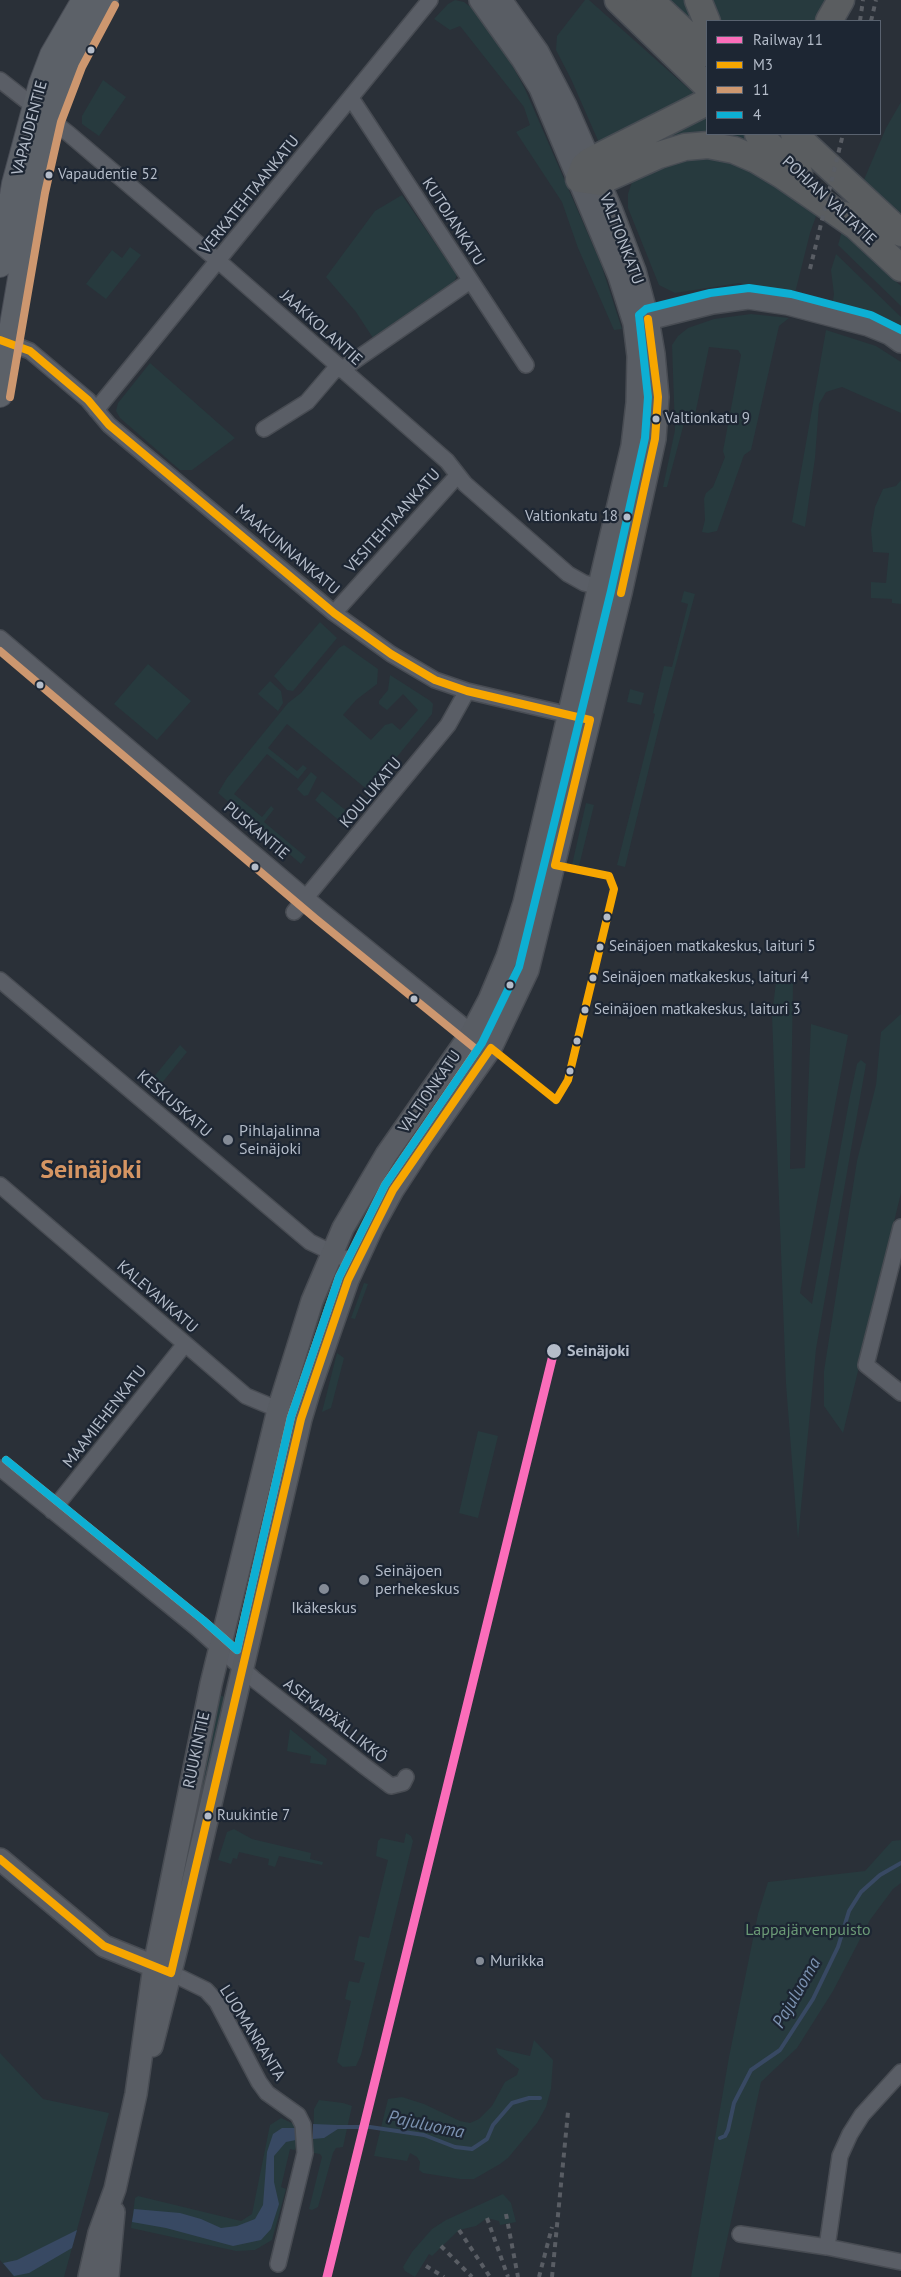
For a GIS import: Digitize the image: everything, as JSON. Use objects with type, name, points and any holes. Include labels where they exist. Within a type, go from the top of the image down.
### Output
[{"type":"highway","points":[[618,0],[706,85]]},
{"type":"highway","points":[[650,0],[706,52]]},
{"type":"highway","points":[[698,0],[706,20]]},
{"type":"highway","points":[[830,20],[841,0]]},
{"type":"highway","points":[[590,174],[701,105]]},
{"type":"highway","name":"POHJAN VALTATIE","points":[[759,135],[901,268]]},
{"type":"highway","name":"POHJAN VALTATIE","points":[[795,135],[901,233]]},
{"type":"highway","points":[[590,174],[685,147],[708,145],[734,150],[757,160],[782,175],[856,226]]},
{"type":"main road","name":"VAPAUDENTIE","points":[[0,395],[4,341],[35,191],[43,113],[52,55],[84,0]]},
{"type":"main road","name":"VAPAUDENTIE","points":[[0,265],[14,184],[43,113],[73,63],[106,0]]},
{"type":"main road","name":"VALTIONKATU","points":[[480,0],[522,59],[590,174]]},
{"type":"main road","name":"VALTIONKATU","points":[[278,1410],[312,1301],[332,1252],[361,1193],[472,1032],[489,1000],[507,958],[579,717],[621,593],[655,439],[658,397],[641,321],[619,276],[590,174],[566,106],[538,52],[501,0]]},
{"type":"main road","points":[[641,321],[712,302],[755,299],[788,304],[868,325],[890,334],[901,342]]},
{"type":"main road","name":"VALTIONKATU","points":[[301,1419],[330,1330],[356,1264],[393,1190],[422,1144],[491,1048],[528,970],[579,717],[600,587],[633,437],[637,403],[641,321]]},
{"type":"main road","name":"RUUKINTIE","points":[[89,2277],[99,2233],[115,2189],[136,2094],[162,1970],[209,1694],[278,1410]]},
{"type":"main road","name":"RUUKINTIE","points":[[162,1970],[243,1669],[301,1419]]},
{"type":"main road","points":[[0,1859],[104,1946],[162,1970]]},
{"type":"main road","name":"RUUKINTIE","points":[[108,2277],[114,2235],[115,2189]]},
{"type":"street","name":"VERKATEHTAANKATU","points":[[96,410],[430,0]]},
{"type":"street","name":"JAAKKOLANTIE","points":[[0,80],[43,113],[219,261],[447,461],[457,476],[568,574],[584,584],[621,593]]},
{"type":"street","name":"KUTOJANKATU","points":[[352,98],[526,365]]},
{"type":"street","points":[[264,429],[307,402],[339,368],[470,281]]},
{"type":"street","name":"MAAKUNNANKATU","points":[[4,341],[30,351],[96,410],[109,425],[334,613],[374,643],[435,680],[466,691],[579,717]]},
{"type":"street","name":"VESITEHTAANKATU","points":[[334,613],[457,476]]},
{"type":"street","name":"PUSKANTIE","points":[[0,638],[306,897],[491,1048]]},
{"type":"street","name":"KOULUKATU","points":[[294,912],[448,725],[466,691]]},
{"type":"street","name":"KESKUSKATU","points":[[0,980],[310,1242],[356,1264]]},
{"type":"street","name":"KALEVANKATU","points":[[0,1186],[246,1396],[301,1419]]},
{"type":"street","points":[[901,1227],[866,1365],[901,1393]]},
{"type":"street","name":"MAAMIEHENKATU","points":[[52,1511],[185,1344]]},
{"type":"street","points":[[0,1468],[243,1669]]},
{"type":"street","name":"ASEMAPÄÄLLIKKÖ","points":[[243,1669],[391,1786],[403,1783],[406,1776]]},
{"type":"street","name":"LUOMANRANTA","points":[[162,1970],[206,1990],[217,2002],[259,2082],[267,2093],[298,2114],[303,2125],[305,2153],[278,2264]]},
{"type":"street","points":[[828,2247],[840,2156],[850,2134],[862,2115],[901,2072]]},
{"type":"street","points":[[740,2234],[828,2247],[901,2262]]},
{"type":"green space","points":[[455,0],[464,2],[473,9],[511,63],[525,89],[601,264],[622,329],[614,330],[578,248],[562,202],[516,132],[530,125],[524,107],[460,26],[450,30],[434,19],[448,4]]},
{"type":"green space","points":[[585,0],[589,0],[699,98],[600,145],[556,50],[557,36]]},
{"type":"green space","points":[[660,0],[691,0],[706,36]]},
{"type":"green space","points":[[710,0],[831,0],[818,20],[720,20]]},
{"type":"green space","points":[[103,80],[126,97],[99,136],[82,124],[82,116]]},
{"type":"green space","points":[[901,102],[901,219],[863,182],[886,128]]},
{"type":"green space","points":[[706,114],[706,135],[744,135],[776,164],[751,150],[608,165]]},
{"type":"green space","points":[[682,157],[742,159],[819,208],[810,233],[794,297],[739,283],[675,293],[659,285],[628,208],[628,194],[632,182],[644,173]]},
{"type":"green space","points":[[402,195],[457,275],[453,285],[373,338],[356,312],[326,277],[375,211]]},
{"type":"green space","points":[[842,231],[901,286],[901,306],[838,245]]},
{"type":"green space","points":[[130,247],[141,255],[106,299],[86,284],[112,250],[122,258]]},
{"type":"green space","points":[[836,254],[901,317],[901,332],[832,306],[834,294],[831,270]]},
{"type":"green space","points":[[751,314],[789,318],[779,326],[751,450],[744,455],[717,531],[702,532],[705,520],[704,499],[706,493],[713,487],[725,457],[723,451],[741,355],[738,350],[709,347],[695,415],[684,423],[667,487],[663,487],[675,430],[672,345],[678,336],[688,328],[714,319]]},
{"type":"green space","points":[[826,330],[876,346],[901,362],[901,413],[842,387],[826,392],[819,404],[815,458],[805,527],[792,522]]},
{"type":"green space","points":[[150,363],[235,438],[192,470],[180,470],[120,418],[116,411],[118,403]]},
{"type":"green space","points":[[901,480],[901,604],[892,603],[892,599],[871,598],[871,582],[886,583],[889,553],[873,552],[871,530],[875,507],[883,489],[896,486]]},
{"type":"green space","points":[[684,591],[695,594],[660,723],[625,867],[617,865],[655,714],[653,713],[664,666],[672,667],[688,604],[681,602]]},
{"type":"green space","points":[[320,622],[337,638],[293,691],[287,690],[274,676]]},
{"type":"green space","points":[[344,645],[378,669],[377,684],[356,700],[343,715],[371,740],[385,725],[392,723],[400,730],[418,710],[403,694],[387,710],[379,704],[379,701],[388,690],[390,675],[429,700],[433,704],[432,714],[369,791],[287,724],[268,748],[297,771],[303,765],[307,768],[298,779],[267,754],[234,794],[262,817],[271,806],[274,809],[264,822],[306,857],[301,864],[218,793],[227,778],[288,703],[301,693],[339,648]]},
{"type":"green space","points":[[148,664],[191,701],[157,740],[114,704]]},
{"type":"green space","points":[[270,681],[281,691],[283,703],[278,711],[258,694]]},
{"type":"green space","points":[[630,689],[644,693],[641,705],[627,702]]},
{"type":"green space","points":[[311,772],[317,777],[308,795],[304,796],[297,789]]},
{"type":"green space","points":[[322,791],[350,814],[342,823],[315,800]]},
{"type":"green space","points":[[586,803],[594,805],[579,866],[572,865]]},
{"type":"green space","points":[[776,982],[793,983],[790,1169],[805,1168],[811,1024],[848,1035],[800,1293],[812,1304],[857,1064],[861,1060],[866,1064],[816,1349],[798,1539],[786,1384],[772,1015]]},
{"type":"green space","points":[[901,1014],[901,1193],[843,1433],[824,1406],[824,1371],[857,1161],[876,1085],[881,1032]]},
{"type":"green space","points":[[180,1045],[187,1052],[161,1084],[153,1078]]},
{"type":"green space","points":[[457,1066],[462,1069],[394,1166],[360,1234],[351,1228],[390,1161]]},
{"type":"green space","points":[[330,1276],[339,1280],[303,1382],[297,1381]]},
{"type":"green space","points":[[364,1283],[368,1284],[355,1319],[351,1318]]},
{"type":"green space","points":[[337,1353],[344,1358],[331,1408],[322,1412]]},
{"type":"green space","points":[[478,1431],[498,1436],[478,1518],[459,1513]]},
{"type":"green space","points":[[275,1449],[280,1451],[258,1534],[260,1550],[247,1612],[242,1613],[256,1548],[254,1526]]},
{"type":"green space","points":[[218,1694],[226,1698],[173,1924]]},
{"type":"green space","points":[[290,1729],[327,1759],[326,1765],[310,1763],[311,1756],[287,1751]]},
{"type":"green space","points":[[234,1829],[252,1839],[311,1853],[310,1859],[323,1862],[322,1865],[279,1856],[275,1867],[268,1865],[269,1859],[239,1852],[237,1859],[233,1858],[231,1864],[218,1860],[227,1832]]},
{"type":"green space","points":[[406,1833],[411,1836],[413,1841],[361,2055],[356,2066],[343,2067],[337,2062],[351,2001],[345,1999],[349,1981],[359,1983],[365,1963],[354,1960],[359,1936],[369,1938],[388,1860],[376,1856],[378,1841],[381,1838],[404,1843]]},
{"type":"green space","name":"Lappajärvenpuisto","points":[[901,1840],[901,1883],[893,1889],[870,1920],[833,1991],[797,2048],[761,2082],[719,2277],[691,2277],[729,2057],[758,1914],[768,1882],[865,1871],[892,1841]]},
{"type":"green space","points":[[534,2040],[553,2060],[551,2089],[546,2107],[537,2123],[508,2158],[500,2164],[474,2179],[460,2179],[423,2173],[419,2170],[420,2162],[417,2157],[410,2153],[407,2161],[374,2156],[388,2099],[402,2097],[424,2104],[460,2121],[470,2123],[479,2119],[492,2106],[505,2082],[517,2075],[519,2069],[498,2054],[496,2048],[530,2056]]},
{"type":"green space","points":[[0,2053],[43,2099],[109,2113],[64,2277],[14,2277],[0,2260]]},
{"type":"green space","points":[[319,2100],[352,2106],[343,2147],[336,2148],[333,2153],[318,2207],[312,2210],[309,2209],[322,2157],[320,2154],[314,2153],[313,2145],[314,2109]]},
{"type":"green space","points":[[281,2118],[294,2124],[297,2143],[295,2150],[290,2149],[281,2187],[286,2189],[272,2240],[255,2250],[236,2251],[131,2228],[135,2198],[138,2196],[241,2221],[252,2214],[270,2125]]},
{"type":"green space","points":[[503,2194],[511,2203],[516,2222],[500,2225],[499,2221],[487,2218],[476,2226],[459,2230],[432,2256],[429,2254],[415,2277],[405,2271],[403,2267],[412,2252],[432,2229],[446,2220]]},
{"type":"water","points":[[313,2124],[338,2125],[341,2127],[324,2138],[313,2139]]},
{"type":"water","points":[[282,2128],[295,2128],[296,2140],[286,2142],[274,2156],[274,2182],[279,2204],[271,2229],[261,2240],[233,2246],[166,2228],[132,2222],[134,2209],[180,2213],[201,2219],[221,2228],[237,2226],[255,2219],[263,2205],[267,2152],[273,2134]]},
{"type":"water","points":[[77,2230],[72,2248],[29,2273],[14,2276],[3,2263],[17,2260]]},
{"type":"waterway","name":"Pajuluoma","points":[[720,2138],[725,2136],[728,2130],[734,2103],[751,2070],[780,2050],[813,1999],[838,1947],[849,1911],[861,1892],[880,1875],[901,1863]]},
{"type":"waterway","name":"Pajuluoma","points":[[338,2127],[370,2127],[424,2135],[455,2147],[472,2149],[487,2139],[493,2125],[512,2103],[529,2098],[540,2098]]},
{"type":"railway","points":[[860,20],[863,0]]},
{"type":"railway","points":[[871,20],[876,0]]},
{"type":"railway","points":[[810,269],[843,135]]},
{"type":"railway","points":[[552,2277],[568,2112]]},
{"type":"railway","points":[[506,2214],[518,2277]]},
{"type":"railway","points":[[487,2218],[508,2277]]},
{"type":"railway","points":[[539,2277],[552,2227]]},
{"type":"railway","points":[[459,2230],[490,2277]]},
{"type":"railway","points":[[441,2246],[472,2277]]},
{"type":"railway","points":[[426,2266],[444,2277]]},
{"type":"rail line","name":"11","points":[[327,2277],[554,1351]]},
{"type":"transit line","name":"11","points":[[10,397],[45,193],[61,122],[82,67],[115,5]]},
{"type":"transit line","name":"4","points":[[6,1460],[203,1620],[237,1650],[291,1417],[339,1277],[385,1185],[482,1043],[519,967],[611,591],[645,438],[648,397],[639,315],[646,309],[710,293],[749,288],[791,294],[871,315],[901,330]]},
{"type":"transit line","name":"M3","points":[[621,593],[655,439],[658,397],[648,319]]},
{"type":"transit line","name":"M3","points":[[0,340],[30,351],[88,400],[109,425],[334,613],[391,654],[435,680],[467,691],[590,720],[555,865],[609,876],[614,889],[568,1080],[556,1100]]},
{"type":"transit line","name":"11","points":[[0,651],[316,919],[477,1050],[385,1185],[339,1277],[291,1417],[237,1650],[203,1620],[6,1460]]},
{"type":"transit line","name":"M3","points":[[0,1859],[104,1946],[171,1973],[301,1419],[348,1280],[393,1190],[491,1048],[556,1100]]},
{"type":"place","name":"Vapaudentie 52","points":[[49,175]]},
{"type":"place","name":"Valtionkatu 9","points":[[656,419]]},
{"type":"place","name":"Valtionkatu 18","points":[[627,517]]},
{"type":"place","name":"Seinäjoen matkakeskus, laituri 5","points":[[600,947]]},
{"type":"place","name":"Seinäjoen matkakeskus, laituri 4","points":[[593,978]]},
{"type":"place","name":"Seinäjoen matkakeskus, laituri 3","points":[[585,1010]]},
{"type":"place","name":"Pihlajalinna Seinäjoki","points":[[228,1140]]},
{"type":"place","name":"Seinäjoki","points":[[554,1351]]},
{"type":"place","name":"Seinäjoen perhekeskus","points":[[364,1580]]},
{"type":"place","name":"Ikäkeskus","points":[[324,1589]]},
{"type":"place","name":"Ruukintie 7","points":[[208,1816]]},
{"type":"place","name":"Murikka","points":[[480,1961]]},
{"type":"district","name":"Seinäjoki","points":[[91,1171]]}]
